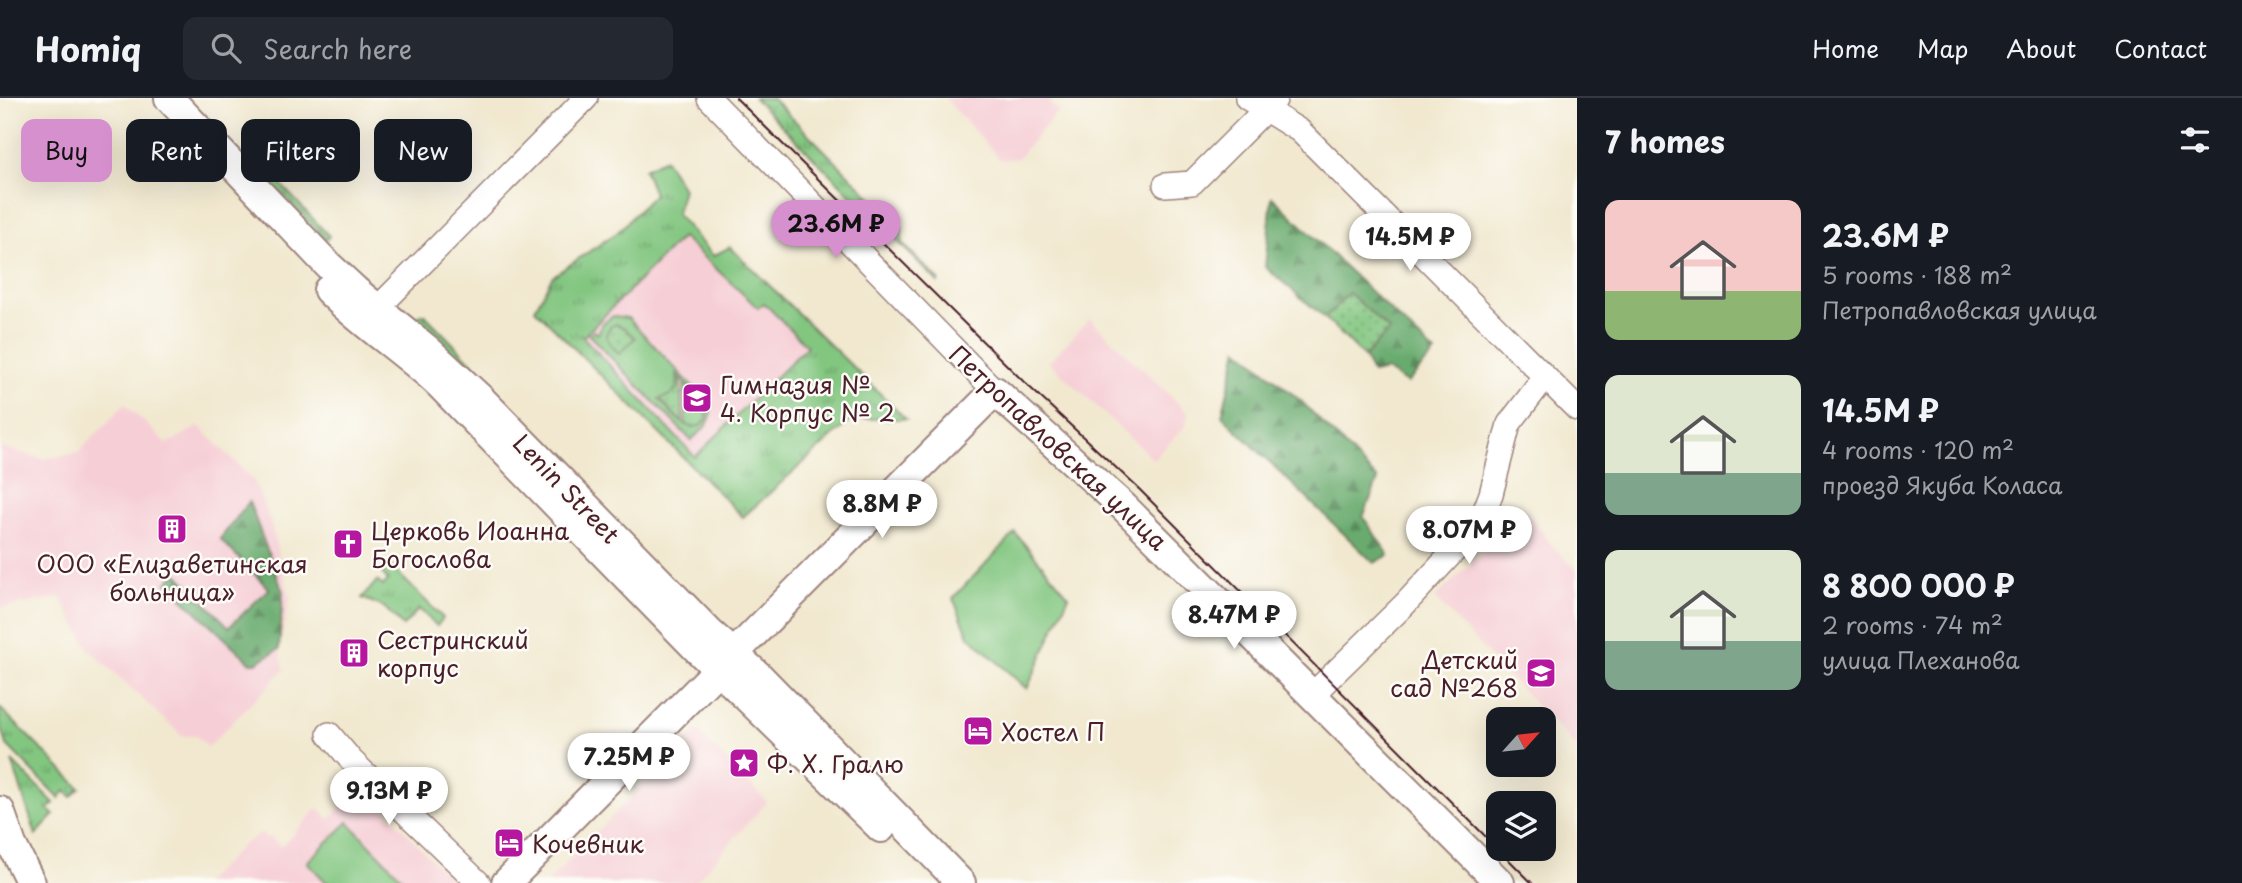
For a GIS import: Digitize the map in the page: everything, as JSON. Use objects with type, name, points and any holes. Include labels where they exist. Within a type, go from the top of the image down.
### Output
[{"type":"main road","name":"Lenin Street","points":[[146,98],[265,220],[331,293],[371,316]]},
{"type":"main road","name":"Lenin Street","points":[[169,98],[328,265],[409,357],[726,662],[937,883]]},
{"type":"main road","points":[[506,883],[995,391]]},
{"type":"main road","name":"Петропавловская улица","points":[[995,391],[1124,507],[1500,883]]},
{"type":"main road","name":"Lenin Street","points":[[726,662],[759,676],[961,883]]},
{"type":"main road","points":[[0,811],[12,845],[31,883]]},
{"type":"street","points":[[371,316],[586,98]]},
{"type":"street","name":"Петропавловская улица","points":[[709,98],[995,391]]},
{"type":"street","points":[[1165,185],[1192,183],[1263,102],[1300,131],[1577,409]]},
{"type":"street","points":[[1312,695],[1405,604],[1480,523],[1491,494],[1509,424],[1545,377]]},
{"type":"street","points":[[329,734],[351,760],[479,883]]},
{"type":"shaded area","points":[[945,98],[1053,98],[1049,103],[1058,111],[1018,158],[1001,160]]},
{"type":"shaded area","name":"Гимназия № 4. Корпус № 2","points":[[682,237],[757,308],[764,302],[807,346],[695,457],[583,337]]},
{"type":"shaded area","points":[[1090,319],[1188,413],[1185,427],[1153,459],[1049,362]]},
{"type":"shaded area","points":[[125,404],[167,444],[199,426],[254,481],[270,521],[290,599],[279,648],[284,670],[208,747],[196,736],[182,736],[90,650],[60,597],[0,608],[0,447],[43,459],[78,453]]},
{"type":"shaded area","name":"Детский сад №268","points":[[1526,511],[1555,549],[1577,570],[1577,748],[1556,726],[1556,707],[1538,707],[1435,598]]},
{"type":"shaded area","points":[[697,730],[767,802],[694,883],[547,883]]},
{"type":"shaded area","points":[[362,786],[454,883],[204,883],[244,844],[261,833],[267,839],[270,836],[281,847],[318,808],[329,819]]},
{"type":"green space","points":[[754,98],[772,98],[902,228],[902,243],[938,282]]},
{"type":"green space","points":[[665,159],[683,189],[676,214],[713,256],[730,247],[906,419],[852,419],[743,517],[535,309],[552,277],[619,231],[654,194],[644,169]],"holes":[[[682,237],[758,308],[764,303],[807,346],[695,457],[583,337]]]},
{"type":"green space","points":[[270,182],[279,182],[329,236],[326,240]]},
{"type":"green space","points":[[1272,197],[1435,353],[1407,383],[1386,370],[1372,373],[1364,357],[1389,330],[1349,293],[1325,318],[1265,267]]},
{"type":"green space","points":[[1349,293],[1389,330],[1364,357],[1325,318]]},
{"type":"green space","points":[[421,314],[474,365],[470,369],[415,321]]},
{"type":"green space","points":[[613,316],[628,318],[710,405],[709,421],[691,440],[589,335],[594,331],[598,334],[602,324]],"holes":[[[616,324],[625,328],[635,338],[619,354],[609,343],[606,334],[611,326]],[[677,375],[707,407],[707,419],[701,425],[694,427],[681,422],[659,399],[674,392]]]},
{"type":"green space","points":[[616,324],[636,338],[619,354],[609,343],[606,334],[611,326]]},
{"type":"green space","points":[[1238,348],[1302,402],[1378,480],[1363,517],[1389,555],[1374,563],[1222,416]]},
{"type":"green space","points":[[674,371],[680,377],[683,424],[658,397],[675,391]]},
{"type":"green space","points":[[684,381],[707,407],[707,419],[698,427],[686,426]]},
{"type":"green space","points":[[249,502],[283,592],[279,649],[256,663],[251,663],[167,582],[176,572],[229,627],[269,589],[220,539]]},
{"type":"green space","points":[[1015,533],[1069,596],[1027,689],[969,636],[953,598]]},
{"type":"green space","points":[[390,565],[443,618],[437,626],[419,609],[403,626],[384,607],[362,598],[377,581],[383,586],[388,580],[382,573]]},
{"type":"green space","points":[[0,708],[80,788],[71,797],[65,791],[59,798],[7,745],[0,722]]},
{"type":"green space","points":[[12,761],[54,803],[48,809],[54,815],[36,835]]},
{"type":"green space","points":[[348,822],[407,883],[327,883],[307,862]]},
{"type":"tram line","points":[[736,98],[1023,381],[1140,490],[1532,883]]},
{"type":"place","name":"Гимназия № 4. Корпус № 2","points":[[697,398]]},
{"type":"place","name":"ООО «Елизаветинская больница»","points":[[172,529]]},
{"type":"place","name":"Церковь Иоанна Богослова","points":[[348,544]]},
{"type":"place","name":"Сестринский корпус","points":[[354,653]]},
{"type":"place","name":"Детский сад №268","points":[[1541,673]]},
{"type":"place","name":"Хостел П","points":[[978,731]]},
{"type":"place","name":"Ф. Х. Гралю","points":[[744,763]]},
{"type":"place","name":"Кочевник","points":[[509,843]]}]
